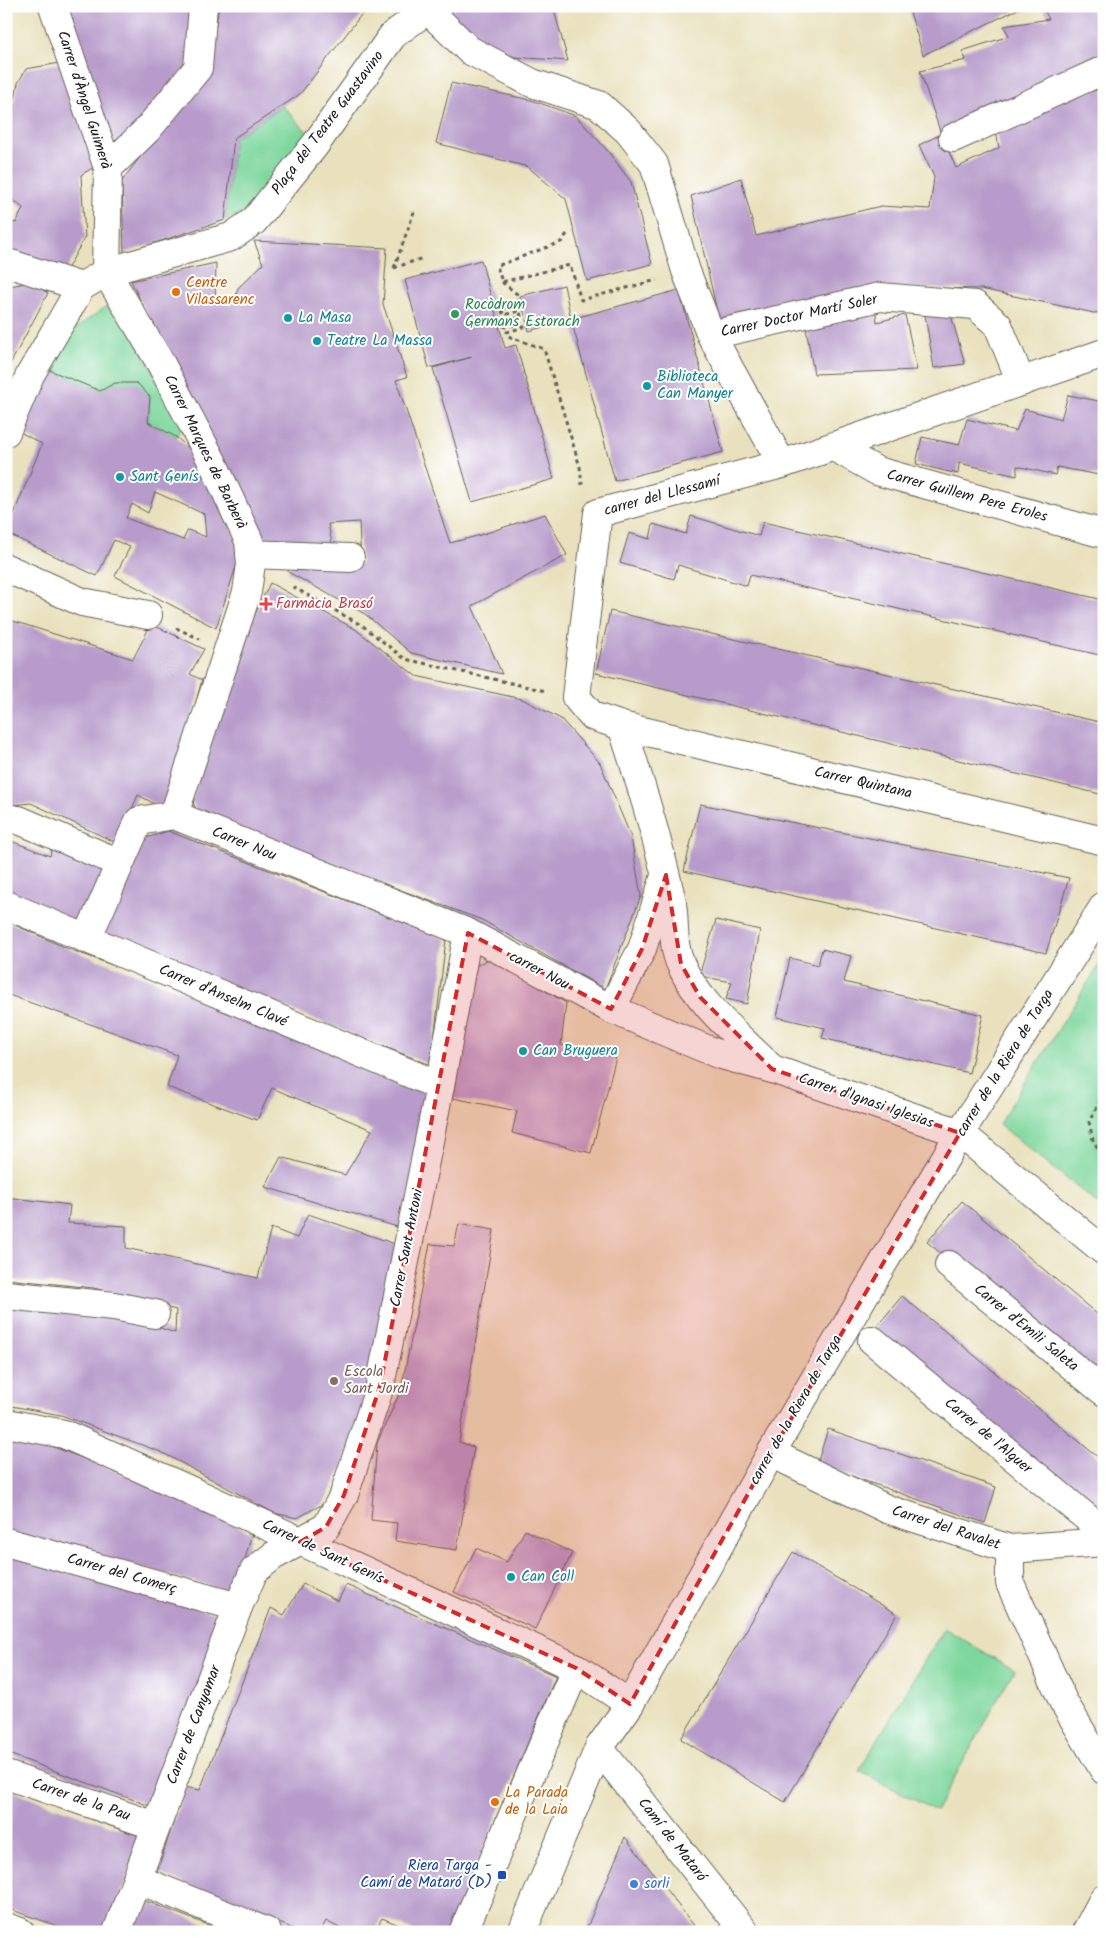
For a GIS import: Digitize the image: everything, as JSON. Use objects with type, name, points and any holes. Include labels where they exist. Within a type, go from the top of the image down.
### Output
[{"type":"street","name":"Carrer d'Àngel Guimerà","points":[[53,6],[108,168],[106,272]]},
{"type":"street","points":[[108,168],[147,130],[198,68],[203,6]]},
{"type":"street","points":[[425,8],[469,50],[532,83],[599,105],[628,131],[654,164],[686,272],[711,336],[782,464]]},
{"type":"street","name":"Plaça del Teatre Guastavino","points":[[106,272],[231,237],[254,221],[315,145],[393,35],[425,8]]},
{"type":"street","points":[[953,138],[1104,70]]},
{"type":"street","points":[[6,265],[11,264],[81,287]]},
{"type":"street","points":[[6,432],[30,375],[81,287],[106,272]]},
{"type":"street","name":"Carrer Marques de Barberà","points":[[106,272],[160,362],[213,463],[249,541],[250,559],[246,592],[174,815]]},
{"type":"street","name":"Carrer Doctor Martí Soler","points":[[711,336],[880,297],[975,305],[998,325],[1021,382]]},
{"type":"street","name":"carrer del Llessamí","points":[[576,697],[598,513],[782,464],[1104,353]]},
{"type":"street","name":"Carrer Guillem Pere Eroles","points":[[834,447],[877,471],[1104,534]]},
{"type":"street","points":[[250,559],[350,558]]},
{"type":"street","points":[[6,568],[82,602],[148,615]]},
{"type":"street","points":[[576,697],[592,716],[622,726],[645,796],[666,875],[642,949],[611,1009]]},
{"type":"street","name":"Carrer Quintana","points":[[622,726],[1104,841]]},
{"type":"street","points":[[86,939],[139,821],[174,815]]},
{"type":"street","name":"Carrer Nou","points":[[174,815],[468,933]]},
{"type":"street","points":[[6,818],[19,820],[119,863]]},
{"type":"street","name":"Carrer d'Ignasi Iglesias","points":[[666,875],[672,901],[673,931],[681,964],[700,996],[772,1069]]},
{"type":"street","name":"Carrer d'Anselm Clavé","points":[[6,905],[440,1086]]},
{"type":"street","name":"carrer de la Riera de Targa","points":[[522,1932],[599,1748],[630,1704],[771,1453],[960,1133],[1104,906]]},
{"type":"street","name":"carrer Nou","points":[[468,933],[611,1009]]},
{"type":"street","name":"Carrer Sant Antoni","points":[[300,1542],[326,1527],[344,1495],[380,1386],[440,1086],[468,933]]},
{"type":"street","name":"Carrer d'Ignasi Iglesias","points":[[611,1009],[718,1054],[772,1069],[960,1133]]},
{"type":"street","points":[[960,1133],[1104,1251]]},
{"type":"street","name":"Carrer d'Emili Saleta","points":[[949,1265],[1104,1392]]},
{"type":"street","points":[[6,1295],[114,1306],[154,1314]]},
{"type":"street","name":"Carrer de l'Alguer","points":[[872,1340],[1104,1532]]},
{"type":"street","name":"Carrer de Sant Genís","points":[[6,1423],[64,1434],[185,1488],[576,1668],[630,1704]]},
{"type":"street","name":"Carrer del Ravalet","points":[[771,1453],[887,1509],[1010,1548],[1010,1583],[1063,1701],[1104,1770]]},
{"type":"street","name":"Carrer del Comerç","points":[[6,1542],[238,1607]]},
{"type":"street","name":"Carrer de Canyamar","points":[[117,1932],[238,1607],[254,1571],[273,1556],[300,1542]]},
{"type":"street","points":[[1010,1548],[1104,1542]]},
{"type":"street","points":[[462,1932],[576,1668]]},
{"type":"street","name":"Camí de Mataró","points":[[599,1748],[745,1932]]},
{"type":"street","name":"Carrer de la Pau","points":[[6,1775],[156,1826]]},
{"type":"street","points":[[137,1879],[267,1932]]},
{"type":"street","points":[[1086,1932],[1104,1898]]},
{"type":"street","points":[[6,1927],[20,1932]]},
{"type":"path","points":[[414,212],[394,268],[423,258]]},
{"type":"path","points":[[567,234],[561,242],[497,266],[502,282],[517,294],[518,305],[502,309],[503,315],[520,311],[521,317],[505,321],[505,327],[523,323],[524,328],[507,332],[508,336],[544,349],[580,467],[582,485]]},
{"type":"path","points":[[502,282],[570,265],[581,300],[686,272]]},
{"type":"path","points":[[250,559],[364,626],[405,659],[576,697]]},
{"type":"path","points":[[148,615],[226,651]]},
{"type":"path","points":[[1104,1092],[1089,1122],[1094,1140],[1104,1159]]},
{"type":"highlighted area","points":[[666,875],[681,964],[700,997],[772,1069],[960,1133],[771,1453],[630,1704],[576,1668],[300,1542],[326,1527],[344,1495],[380,1386],[468,933],[611,1009],[642,949]]},
{"type":"green space","points":[[283,106],[310,135],[245,212],[225,220],[234,138]]},
{"type":"green space","points":[[114,301],[183,424],[176,437],[148,422],[150,397],[115,383],[100,391],[47,369],[76,328]]},
{"type":"green space","points":[[1104,957],[1104,1209],[999,1124]]},
{"type":"green space","points":[[944,1628],[1014,1670],[936,1811],[859,1771]]},
{"type":"building","points":[[61,6],[194,6],[189,62],[128,144],[108,140]]},
{"type":"building","points":[[219,6],[368,6],[300,94],[234,138],[225,220],[124,253],[122,181],[161,129],[207,80]]},
{"type":"building","points":[[448,6],[553,6],[568,61],[515,57],[484,48],[454,17]]},
{"type":"building","points":[[908,6],[1024,6],[923,55]]},
{"type":"building","points":[[1052,6],[1098,6],[1104,24],[1104,57],[941,134],[920,71],[966,60],[962,51],[1009,36],[1004,26],[1049,19],[1043,8]]},
{"type":"building","points":[[60,63],[94,167],[81,175],[85,237],[66,271],[6,257],[6,221],[16,223],[23,208],[6,194],[6,145],[18,83],[26,69]]},
{"type":"building","points":[[451,83],[531,100],[576,116],[607,150],[631,182],[652,264],[587,281],[566,199],[528,167],[436,143]]},
{"type":"building","points":[[1104,88],[1104,312],[1094,313],[981,289],[866,287],[720,325],[691,196],[741,178],[756,236],[881,206],[930,209],[934,177],[919,145],[941,134],[956,168],[999,148],[996,131],[1068,98]]},
{"type":"building","points":[[254,241],[387,248],[383,304],[407,377],[396,380],[450,543],[545,514],[567,555],[472,606],[502,674],[411,653],[365,614],[288,572],[293,559],[361,563],[359,522],[328,524],[334,553],[263,550],[131,281],[216,263],[215,303],[234,303],[238,288],[263,264]]},
{"type":"building","points":[[481,260],[505,348],[516,345],[554,479],[472,502],[433,368],[472,357],[429,368],[405,280]]},
{"type":"building","points":[[30,282],[48,293],[6,372],[6,287]]},
{"type":"building","points":[[564,285],[571,319],[529,331],[520,296]]},
{"type":"building","name":"Biblioteca Can Manyer","points":[[679,290],[723,452],[615,481],[571,319]]},
{"type":"building","points":[[875,306],[877,322],[905,315],[917,370],[814,374],[806,328]]},
{"type":"building","points":[[925,315],[951,315],[965,364],[934,368]]},
{"type":"building","name":"Sant Genís","points":[[47,369],[100,391],[115,383],[137,383],[150,397],[148,422],[176,437],[206,463],[241,551],[216,628],[115,576],[130,547],[114,540],[97,576],[6,533],[42,444],[18,431]],"holes":[[[155,492],[204,514],[206,537],[188,530],[183,540],[126,518],[132,504],[148,513]]]},
{"type":"building","points":[[1068,395],[1104,402],[1104,476],[1057,467],[1055,475],[1017,466],[1017,476],[959,463],[958,474],[916,464],[922,437],[959,445],[967,419],[1016,431],[1025,409],[1061,419]]},
{"type":"building","points":[[691,516],[759,536],[763,522],[1104,600],[1104,656],[750,575],[747,586],[678,565],[674,579],[620,563],[629,533],[650,539],[653,524],[686,534]]},
{"type":"building","points":[[270,583],[355,629],[416,676],[522,699],[561,719],[600,763],[631,837],[641,896],[605,989],[482,920],[198,815],[192,800],[241,643]]},
{"type":"building","points":[[610,611],[1104,723],[1104,795],[596,673]]},
{"type":"building","points":[[10,620],[133,659],[151,624],[204,649],[190,674],[202,680],[166,810],[138,795],[117,843],[31,803],[13,805],[6,802],[6,631]]},
{"type":"building","points":[[700,804],[1069,878],[1046,953],[684,871]]},
{"type":"building","points":[[168,831],[446,939],[431,1065],[99,934],[140,840]]},
{"type":"building","points":[[6,839],[50,856],[53,843],[106,869],[82,929],[6,897]]},
{"type":"building","points":[[716,920],[760,930],[747,1004],[726,999],[732,982],[699,976]]},
{"type":"building","points":[[6,921],[69,949],[230,1009],[426,1087],[404,1229],[265,1187],[281,1157],[345,1175],[372,1130],[272,1088],[257,1120],[167,1087],[177,1055],[6,994]]},
{"type":"building","points":[[822,949],[851,956],[844,982],[983,1015],[969,1073],[822,1038],[825,1028],[777,1017],[790,958],[818,965]]},
{"type":"building","name":"Can Bruguera","points":[[490,958],[566,1003],[561,1045],[616,1057],[591,1153],[512,1133],[517,1111],[448,1097],[476,966]]},
{"type":"building","points":[[6,1197],[70,1205],[68,1223],[126,1226],[126,1248],[258,1278],[271,1228],[297,1238],[308,1214],[398,1245],[370,1396],[342,1469],[323,1504],[297,1518],[274,1513],[161,1452],[61,1415],[6,1405],[6,1304],[125,1316],[175,1333],[176,1310],[94,1288],[6,1279]]},
{"type":"building","points":[[962,1201],[1104,1320],[1104,1390],[927,1242]]},
{"type":"building","points":[[459,1224],[494,1230],[459,1442],[474,1447],[457,1550],[395,1541],[397,1523],[371,1520],[377,1443],[401,1390],[430,1244],[454,1246]]},
{"type":"building","points":[[902,1296],[1104,1462],[1104,1517],[868,1337]]},
{"type":"building","points":[[828,1429],[996,1487],[985,1523],[817,1464]]},
{"type":"building","points":[[6,1434],[36,1440],[158,1488],[252,1533],[236,1593],[6,1531]]},
{"type":"building","name":"Can Coll","points":[[525,1530],[572,1553],[535,1629],[454,1592],[476,1548],[507,1562]]},
{"type":"building","points":[[793,1552],[897,1614],[785,1802],[681,1739]]},
{"type":"building","points":[[6,1554],[225,1616],[153,1807],[6,1753]]},
{"type":"building","points":[[303,1584],[338,1601],[346,1585],[556,1676],[448,1932],[416,1932],[382,1918],[375,1932],[347,1932],[326,1921],[320,1932],[301,1932],[157,1872],[185,1787],[200,1790],[271,1608],[284,1615]]},
{"type":"building","points":[[6,1789],[142,1837],[107,1932],[75,1932],[6,1908]]},
{"type":"building","name":"sorli","points":[[625,1837],[699,1932],[585,1932]]},
{"type":"building","points":[[138,1898],[226,1932],[127,1932]]},
{"type":"place","name":"Centre Vilassarenc","points":[[176,292]]},
{"type":"place","name":"Rocòdrom Germans Estorach","points":[[455,314]]},
{"type":"place","name":"La Masa","points":[[288,318]]},
{"type":"place","name":"Teatre La Massa","points":[[317,341]]},
{"type":"place","name":"Biblioteca Can Manyer","points":[[647,386]]},
{"type":"place","name":"Sant Genís","points":[[120,477]]},
{"type":"place","name":"Farmàcia Brasó","points":[[266,604]]},
{"type":"place","name":"Can Bruguera","points":[[523,1051]]},
{"type":"place","name":"Escola Sant Jordi","points":[[334,1381]]},
{"type":"place","name":"Can Coll","points":[[511,1577]]},
{"type":"place","name":"La Parada de la Laia","points":[[495,1802]]},
{"type":"place","name":"Riera Targa - Camí de Mataró (D)","points":[[502,1875]]},
{"type":"place","name":"sorli","points":[[634,1884]]}]
